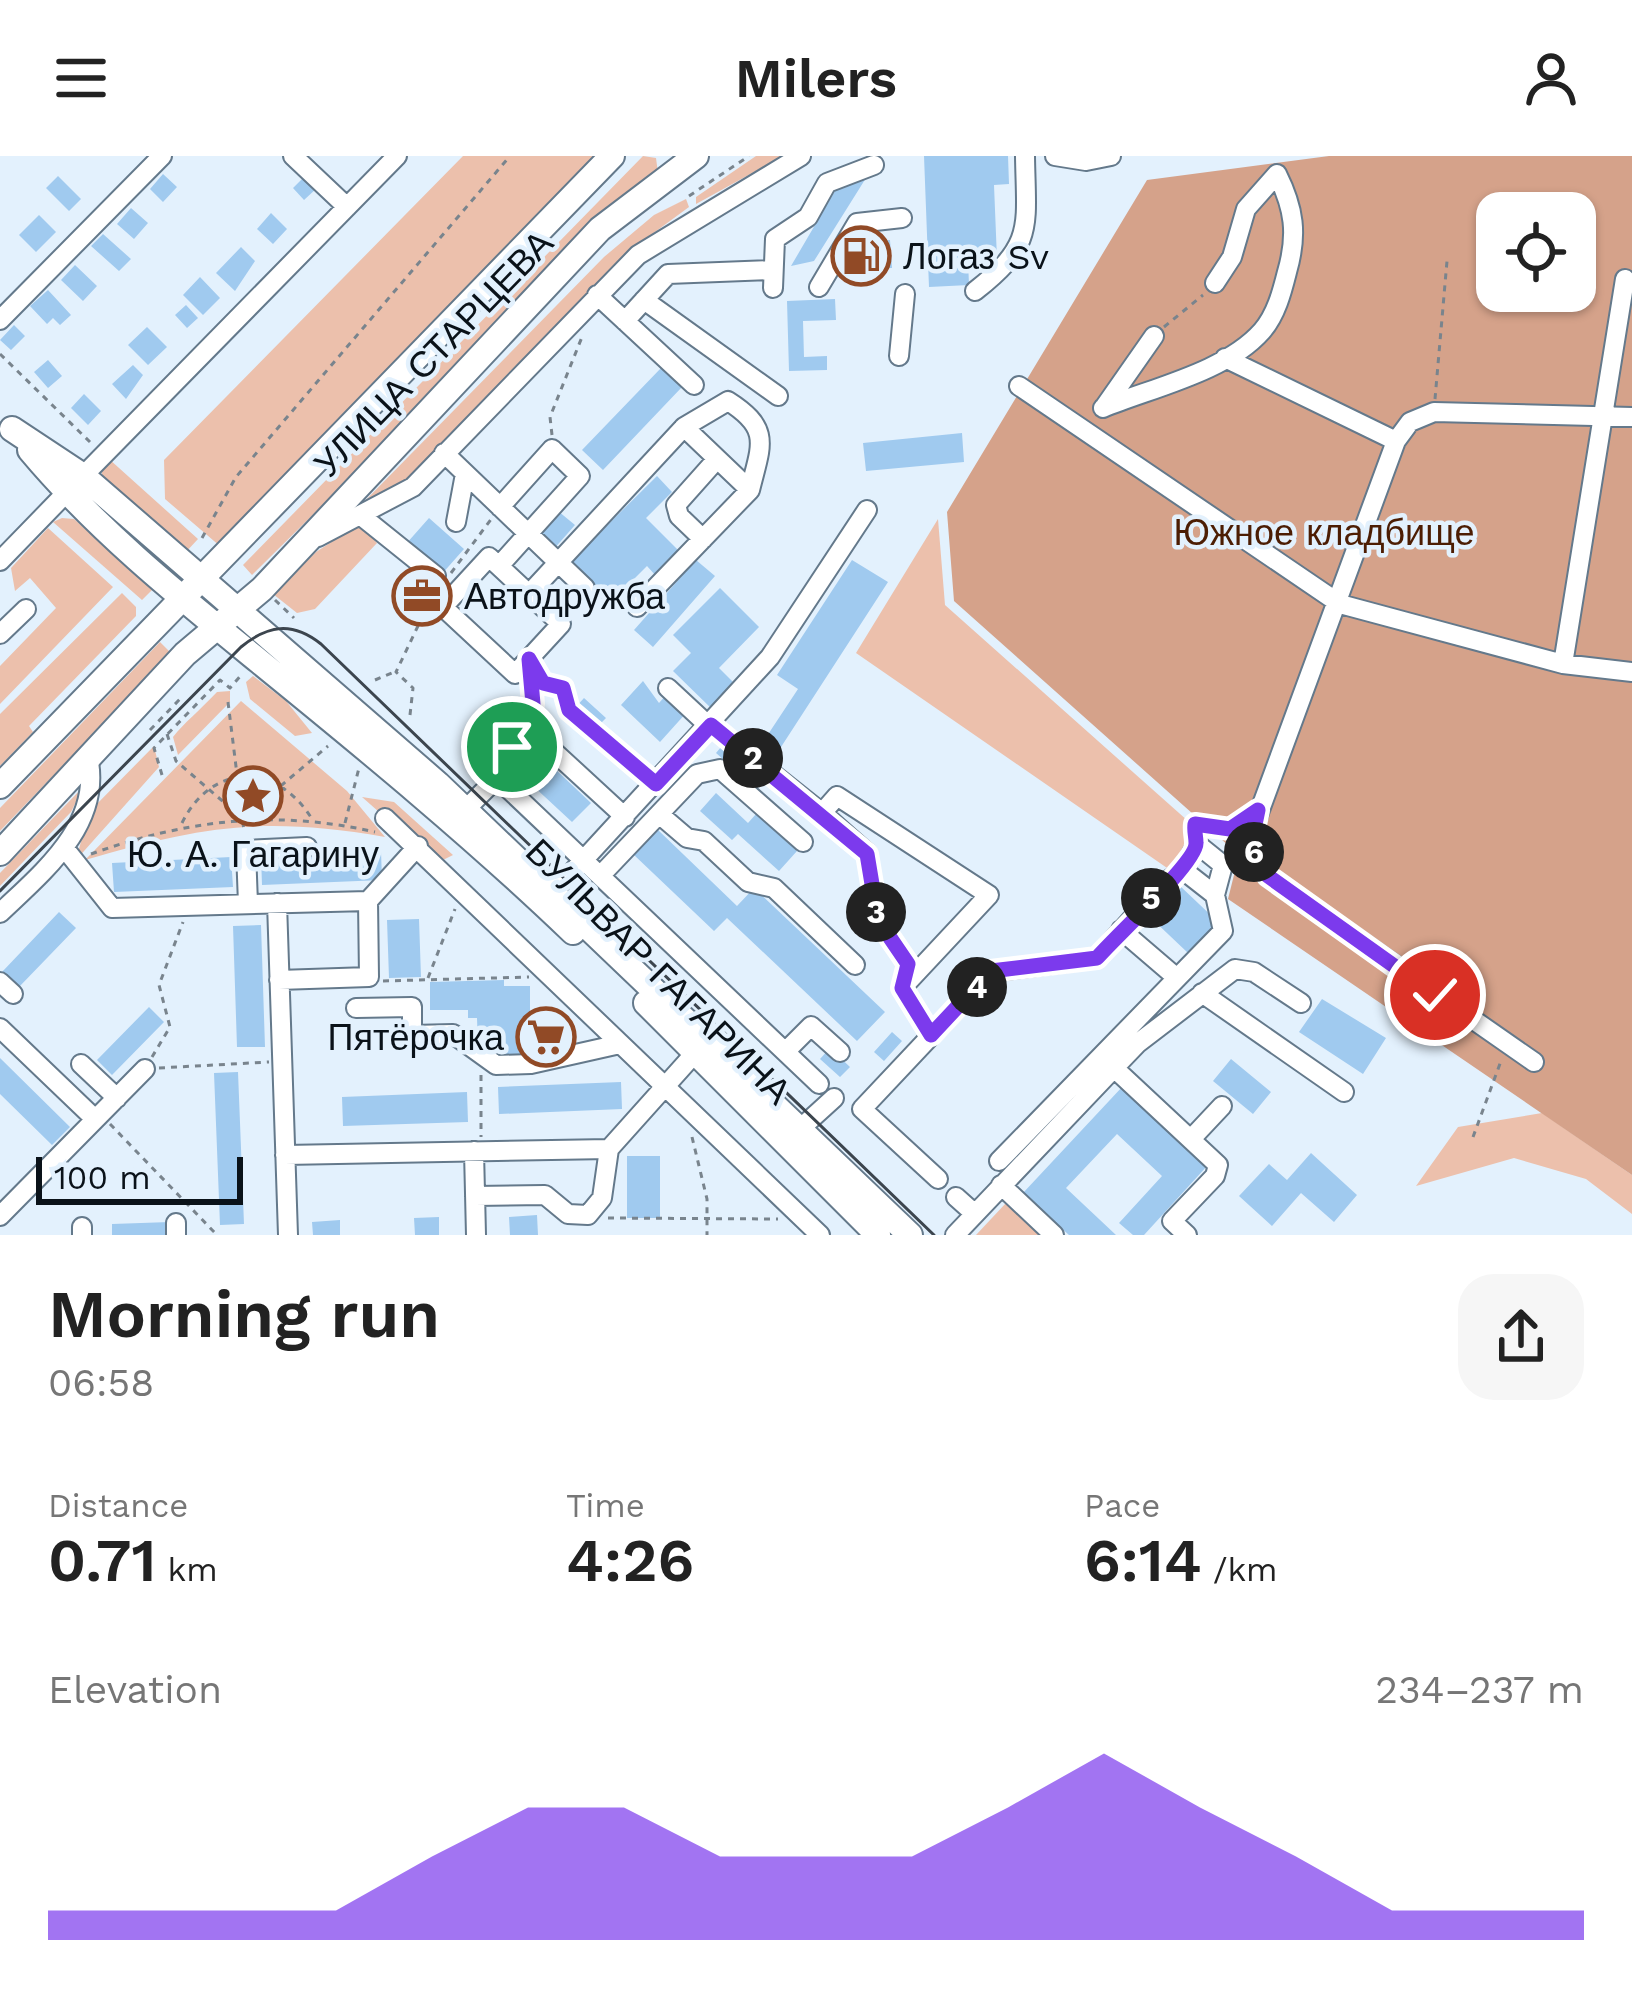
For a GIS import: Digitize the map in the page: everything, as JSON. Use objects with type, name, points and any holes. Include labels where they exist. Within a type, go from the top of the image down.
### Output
[{"type":"main road","name":"УЛИЦА СТАРЦЕВА","points":[[0,786],[612,156]]},
{"type":"main road","points":[[659,182],[664,156]]},
{"type":"main road","name":"УЛИЦА СТАРЦЕВА","points":[[0,854],[185,653],[225,619],[267,594],[298,548],[601,229],[696,156]]},
{"type":"main road","points":[[6,424],[225,619]]},
{"type":"main road","points":[[267,594],[261,612],[275,639]]},
{"type":"main road","name":"БУЛЬВАР ГАГАРИНА","points":[[225,619],[275,639],[465,810],[695,1053],[878,1235]]},
{"type":"main road","name":"БУЛЬВАР ГАГАРИНА","points":[[225,619],[463,829],[547,896],[801,1128],[910,1235]]},
{"type":"street","points":[[0,320],[162,156]]},
{"type":"street","points":[[293,156],[347,207]]},
{"type":"street","points":[[0,561],[397,156]]},
{"type":"street","points":[[379,533],[444,453],[638,255],[801,156]]},
{"type":"street","points":[[975,291],[1001,271],[1026,236],[1025,156]]},
{"type":"street","points":[[1055,156],[1086,161],[1111,156]]},
{"type":"street","points":[[625,321],[668,274],[773,279],[775,239],[808,217],[826,183],[874,164]]},
{"type":"street","points":[[1103,408],[1225,358],[1261,332],[1279,302],[1292,258],[1295,212],[1277,174],[1246,209],[1232,257],[1215,283]]},
{"type":"street","points":[[819,286],[857,224],[902,218]]},
{"type":"street","points":[[1563,664],[1624,280]]},
{"type":"street","points":[[899,356],[904,294]]},
{"type":"street","points":[[597,295],[694,385]]},
{"type":"street","points":[[644,300],[778,396]]},
{"type":"street","points":[[1088,430],[1154,336]]},
{"type":"street","points":[[1225,358],[1396,441]]},
{"type":"street","points":[[1019,386],[1340,604],[1563,664],[1632,672]]},
{"type":"street","points":[[530,594],[555,560],[684,427],[728,401],[758,427],[762,442],[750,490],[638,608]]},
{"type":"street","points":[[1534,1062],[1268,876],[1251,844],[1258,810],[1340,604],[1396,441],[1411,422],[1434,412],[1632,416]]},
{"type":"street","points":[[684,427],[750,490]]},
{"type":"street","points":[[499,566],[580,476],[552,449],[500,507]]},
{"type":"street","points":[[444,453],[585,588]]},
{"type":"street","points":[[703,538],[679,516],[676,505],[718,459]]},
{"type":"street","points":[[456,522],[465,474]]},
{"type":"street","points":[[298,548],[413,488]]},
{"type":"street","points":[[547,896],[770,658],[867,510]]},
{"type":"street","points":[[360,515],[436,576]]},
{"type":"street","points":[[489,557],[530,594],[561,624],[515,674],[443,607],[489,557]]},
{"type":"street","points":[[0,634],[26,608]]},
{"type":"street","points":[[668,688],[867,854],[878,920],[908,964],[902,988],[931,1035]]},
{"type":"street","points":[[465,810],[538,737],[625,817]]},
{"type":"street","points":[[0,913],[75,853],[93,779],[88,758]]},
{"type":"street","points":[[600,876],[697,774],[720,769],[803,842]]},
{"type":"street","points":[[497,778],[826,1091],[801,1128]]},
{"type":"street","points":[[822,813],[837,796],[989,895],[902,988]]},
{"type":"street","points":[[659,814],[687,838],[704,841],[748,882],[774,888],[855,965]]},
{"type":"street","points":[[386,826],[418,846],[617,1044],[820,1235]]},
{"type":"street","points":[[938,1179],[862,1109],[991,971],[1097,958],[1183,871],[1197,844],[1222,865],[1215,895],[1223,931],[999,1161]]},
{"type":"street","points":[[279,980],[369,977],[368,901],[418,846]]},
{"type":"street","points":[[248,904],[246,850],[307,847]]},
{"type":"street","points":[[75,853],[112,908],[368,901]]},
{"type":"street","points":[[1183,871],[1215,895]]},
{"type":"street","points":[[277,903],[288,1235]]},
{"type":"street","points":[[1121,930],[1177,978]]},
{"type":"street","points":[[956,1235],[1114,1068],[1228,973],[1244,968],[1301,1003]]},
{"type":"street","points":[[1202,993],[1344,1092]]},
{"type":"street","points":[[356,1008],[412,1007],[412,1035],[453,1034],[496,1065],[531,1064],[617,1044]]},
{"type":"street","points":[[786,1051],[811,1026],[839,1052]]},
{"type":"street","points":[[0,1028],[98,1117]]},
{"type":"street","points":[[570,1046],[617,1044]]},
{"type":"street","points":[[475,1196],[545,1195],[568,1214],[588,1215],[602,1198],[609,1149],[662,1083],[695,1053]]},
{"type":"street","points":[[81,1064],[117,1098]]},
{"type":"street","points":[[1114,1068],[1214,1160],[1217,1171],[1174,1230]]},
{"type":"street","points":[[0,1216],[145,1069]]},
{"type":"street","points":[[1191,1139],[1222,1106]]},
{"type":"street","points":[[285,1155],[609,1149]]},
{"type":"street","points":[[476,1235],[478,1151]]},
{"type":"street","points":[[1001,1185],[1054,1235]]},
{"type":"street","points":[[956,1197],[975,1214]]},
{"type":"path","points":[[202,538],[236,477],[511,156]]},
{"type":"path","points":[[688,196],[749,156]]},
{"type":"path","points":[[1434,412],[1447,261]]},
{"type":"path","points":[[1154,336],[1215,283]]},
{"type":"path","points":[[552,449],[550,417],[584,332]]},
{"type":"path","points":[[0,354],[95,448]]},
{"type":"path","points":[[267,594],[293,618]]},
{"type":"path","points":[[520,734],[533,704],[529,659]]},
{"type":"path","points":[[529,659],[543,683],[563,688],[569,710],[656,784]]},
{"type":"path","points":[[162,775],[154,748],[220,680],[230,688],[249,667]]},
{"type":"path","points":[[375,680],[396,671]]},
{"type":"path","points":[[150,730],[180,699]]},
{"type":"path","points":[[228,702],[243,818]]},
{"type":"path","points":[[167,734],[176,761],[243,818]]},
{"type":"path","points":[[243,818],[332,742]]},
{"type":"path","points":[[345,825],[360,766]]},
{"type":"path","points":[[181,825],[207,787],[239,775],[261,776],[283,785],[312,819]]},
{"type":"path","points":[[253,796],[261,776]]},
{"type":"path","points":[[1197,844],[1195,824],[1230,829],[1258,810]]},
{"type":"path","points":[[75,853],[181,825],[243,818],[386,826]]},
{"type":"path","points":[[428,980],[459,899]]},
{"type":"path","points":[[145,1069],[170,1027],[159,985],[190,905]]},
{"type":"path","points":[[369,977],[531,977]]},
{"type":"path","points":[[1473,1137],[1498,1076],[1504,1041]]},
{"type":"path","points":[[145,1069],[282,1061]]},
{"type":"path","points":[[478,1151],[481,1073]]},
{"type":"path","points":[[98,1117],[217,1235]]},
{"type":"path","points":[[692,1136],[707,1235]]},
{"type":"path","points":[[588,1215],[626,1222],[795,1218]]},
{"type":"shaded area","points":[[463,156],[605,156],[221,547],[165,499],[164,460]]},
{"type":"shaded area","points":[[643,156],[656,158],[658,173],[252,575],[243,565]]},
{"type":"shaded area","points":[[756,156],[783,156],[696,204],[696,197]]},
{"type":"shaded area","points":[[686,199],[689,207],[629,251],[408,481],[358,508],[604,257],[654,215]]},
{"type":"shaded area","points":[[109,459],[198,539],[185,553],[102,480],[102,465]]},
{"type":"shaded area","points":[[74,519],[153,589],[142,600],[53,522]]},
{"type":"shaded area","points":[[938,519],[945,605],[1197,829],[1170,870],[856,653]]},
{"type":"shaded area","points":[[359,524],[377,543],[315,609],[297,613],[273,594],[316,552]]},
{"type":"shaded area","points":[[48,528],[113,587],[0,704],[0,666],[56,608],[30,578],[15,591],[11,568]]},
{"type":"shaded area","points":[[122,593],[136,607],[136,616],[29,726],[33,732],[0,766],[0,714]]},
{"type":"shaded area","points":[[160,642],[171,653],[0,831],[0,808]]},
{"type":"shaded area","points":[[253,676],[286,701],[312,733],[295,736],[250,699],[246,682]]},
{"type":"shaded area","points":[[230,691],[230,702],[178,755],[173,737],[217,692]]},
{"type":"shaded area","points":[[241,701],[347,791],[385,837],[303,827],[233,828],[164,839],[85,860]]},
{"type":"shaded area","points":[[154,746],[159,767],[76,860],[89,812]]},
{"type":"shaded area","points":[[84,786],[71,812],[0,886],[0,873]]},
{"type":"shaded area","points":[[362,797],[394,802],[453,855],[441,861],[386,808],[379,812]]},
{"type":"shaded area","points":[[1542,1113],[1632,1175],[1632,1214],[1586,1179],[1514,1158],[1416,1186],[1458,1127]]},
{"type":"shaded area","points":[[1006,1203],[1041,1235],[976,1235]]},
{"type":"green space","name":"Южное кладбище","points":[[1329,156],[1632,156],[1632,1175],[1228,899],[1239,855],[954,601],[947,512],[1147,180]]},
{"type":"building","points":[[924,156],[1008,156],[1009,184],[994,185],[997,259],[968,260],[969,285],[929,287]]},
{"type":"building","points":[[163,174],[177,187],[163,202],[150,189]]},
{"type":"building","points":[[58,176],[81,199],[69,211],[46,188]]},
{"type":"building","points":[[305,176],[317,188],[304,200],[293,188]]},
{"type":"building","points":[[866,178],[814,261],[791,266],[839,184]]},
{"type":"building","points":[[131,208],[148,223],[134,239],[117,224]]},
{"type":"building","points":[[271,213],[287,229],[273,244],[257,229]]},
{"type":"building","points":[[39,215],[56,232],[36,252],[19,235]]},
{"type":"building","points":[[103,234],[131,259],[119,271],[91,246]]},
{"type":"building","points":[[890,240],[892,268],[851,269],[851,259],[865,241]]},
{"type":"building","points":[[241,247],[255,261],[235,291],[216,273]]},
{"type":"building","points":[[75,265],[97,286],[83,301],[61,280]]},
{"type":"building","points":[[200,277],[220,298],[203,315],[183,295]]},
{"type":"building","points":[[48,290],[71,315],[60,325],[53,318],[47,324],[30,306]]},
{"type":"building","points":[[835,299],[836,320],[803,321],[804,357],[827,356],[827,370],[789,371],[787,301]]},
{"type":"building","points":[[186,305],[198,318],[187,328],[175,315]]},
{"type":"building","points":[[14,325],[25,336],[11,350],[0,340]]},
{"type":"building","points":[[147,327],[167,347],[148,365],[128,345]]},
{"type":"building","points":[[48,360],[62,376],[48,388],[34,372]]},
{"type":"building","points":[[133,365],[143,375],[126,399],[112,384]]},
{"type":"building","points":[[661,368],[682,387],[603,470],[582,450]]},
{"type":"building","points":[[84,394],[101,411],[88,425],[71,408]]},
{"type":"building","points":[[962,433],[964,462],[866,471],[863,443]]},
{"type":"building","points":[[657,476],[672,492],[646,518],[680,552],[656,576],[647,566],[608,605],[567,565]]},
{"type":"building","points":[[558,511],[575,525],[553,550],[536,536]]},
{"type":"building","points":[[429,518],[464,549],[441,575],[406,544]]},
{"type":"building","points":[[696,560],[715,576],[653,647],[634,630]]},
{"type":"building","points":[[852,560],[888,582],[770,764],[755,754],[798,689],[777,675]]},
{"type":"building","points":[[720,588],[759,627],[719,668],[739,688],[715,712],[673,671],[691,653],[673,635]]},
{"type":"building","points":[[643,681],[659,703],[667,694],[687,712],[660,742],[621,705]]},
{"type":"building","points":[[584,698],[606,718],[595,729],[573,710]]},
{"type":"building","points":[[726,741],[767,777],[757,789],[716,753]]},
{"type":"building","points":[[536,751],[591,803],[572,822],[517,771]]},
{"type":"building","points":[[716,793],[748,823],[756,814],[797,851],[779,871],[738,834],[732,840],[700,811]]},
{"type":"building","points":[[657,829],[737,906],[754,888],[885,1012],[857,1041],[727,918],[714,931],[633,854]]},
{"type":"building","points":[[381,851],[382,880],[262,885],[261,856]]},
{"type":"building","points":[[231,857],[233,887],[114,892],[112,863]]},
{"type":"building","points":[[1179,885],[1218,922],[1188,953],[1149,916]]},
{"type":"building","points":[[59,912],[76,928],[19,987],[2,972]]},
{"type":"building","points":[[419,919],[421,977],[389,978],[387,920]]},
{"type":"building","points":[[261,925],[265,1047],[237,1047],[233,926]]},
{"type":"building","points":[[504,980],[504,986],[530,986],[530,1018],[556,1018],[557,1028],[569,1027],[570,1051],[505,1057],[505,1046],[478,1047],[477,1018],[468,1018],[468,1010],[430,1010],[430,982]]},
{"type":"building","points":[[1322,999],[1386,1038],[1363,1074],[1299,1032]]},
{"type":"building","points":[[149,1007],[164,1022],[112,1075],[97,1060]]},
{"type":"building","points":[[892,1032],[902,1041],[884,1061],[874,1052]]},
{"type":"building","points":[[830,1048],[850,1067],[840,1077],[820,1059]]},
{"type":"building","points":[[0,1058],[70,1127],[52,1145],[0,1094]]},
{"type":"building","points":[[1231,1059],[1271,1092],[1253,1114],[1213,1081]]},
{"type":"building","points":[[238,1072],[244,1224],[220,1225],[214,1073]]},
{"type":"building","points":[[621,1082],[622,1109],[499,1114],[498,1087]]},
{"type":"building","points":[[1123,1086],[1208,1165],[1144,1235],[1133,1235],[1119,1223],[1162,1176],[1117,1134],[1066,1188],[1116,1235],[1069,1235],[1023,1193]]},
{"type":"building","points":[[467,1092],[468,1122],[343,1126],[342,1097]]},
{"type":"building","points":[[1311,1153],[1357,1195],[1334,1222],[1301,1193],[1272,1226],[1239,1196],[1269,1164],[1287,1180]]},
{"type":"building","points":[[627,1156],[660,1156],[660,1218],[627,1218]]},
{"type":"building","points":[[537,1215],[538,1235],[510,1235],[509,1217]]},
{"type":"building","points":[[439,1217],[439,1235],[415,1235],[414,1218]]},
{"type":"building","points":[[340,1220],[340,1235],[313,1235],[312,1222]]},
{"type":"building","points":[[170,1222],[170,1235],[112,1235],[112,1224]]},
{"type":"tram line","points":[[0,891],[241,647],[271,630],[300,632],[321,644],[934,1235]]},
{"type":"place","name":"Логаз Sv","points":[[861,256]]},
{"type":"place","name":"Автодружба","points":[[422,596]]},
{"type":"place","name":"Ю. А. Гагарину","points":[[253,796]]},
{"type":"place","name":"Пятёрочка","points":[[546,1037]]},
{"type":"route","points":[[512,747],[533,704],[529,659],[543,683],[563,688],[569,710],[656,784],[711,725],[867,854],[878,920],[908,964],[902,988],[931,1035],[991,971],[1097,958],[1163,884],[1183,871],[1197,844],[1192,832],[1195,824],[1230,829],[1258,810],[1251,844],[1268,876],[1435,995]]}]
